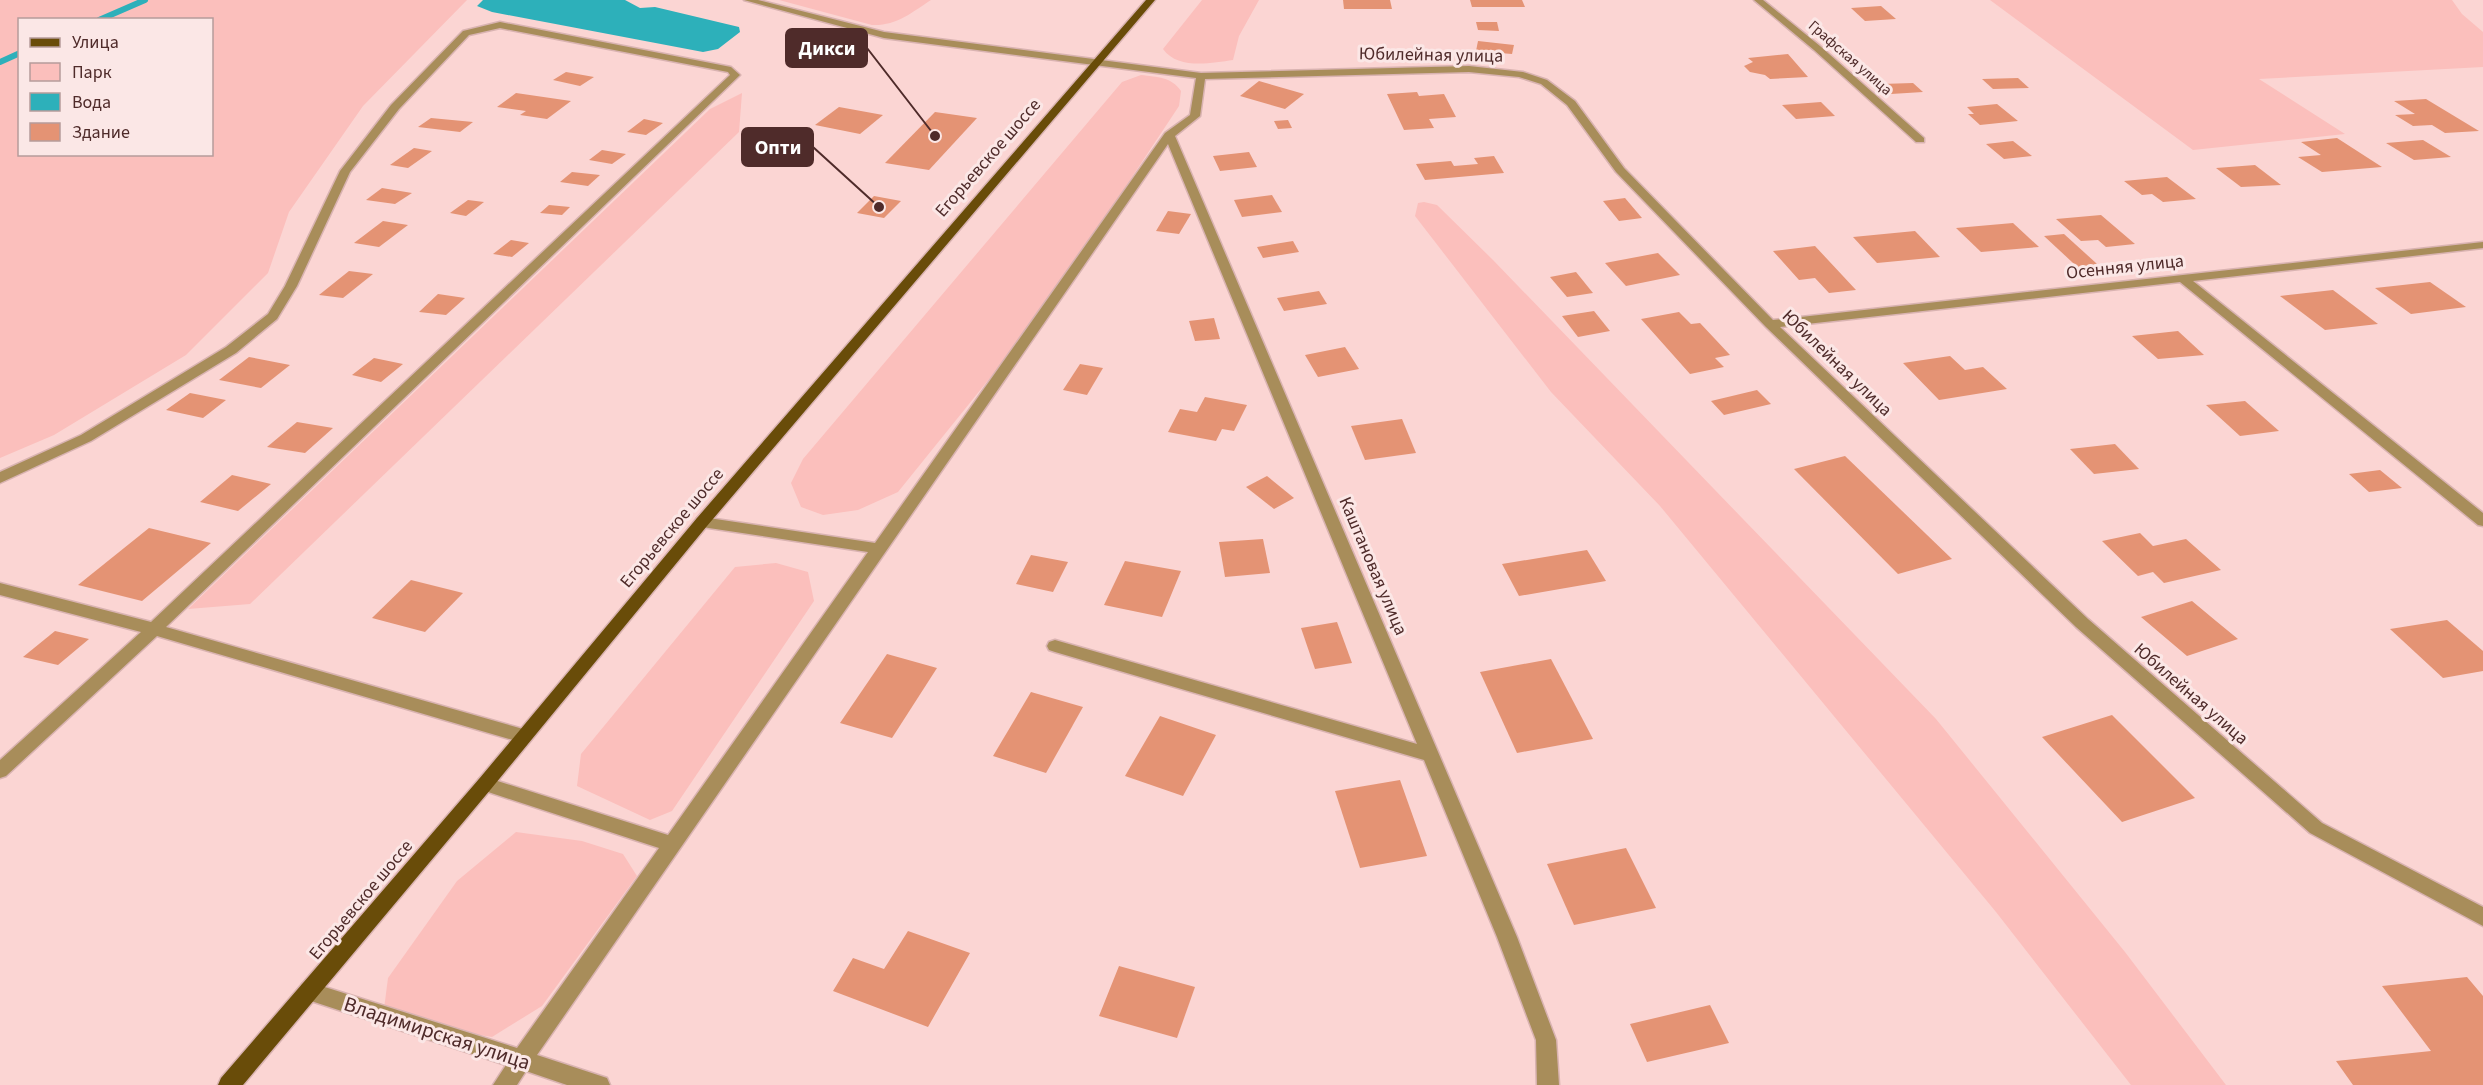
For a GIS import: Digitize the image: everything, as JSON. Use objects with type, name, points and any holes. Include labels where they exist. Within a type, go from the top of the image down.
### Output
[{"type":"main road","name":"Егорьевское шоссе","points":[[229,1085],[485,784],[702,522],[1151,0]]},
{"type":"street","name":"Юбилейная улица","points":[[748,0],[884,35],[1201,76],[1469,69],[1520,74],[1544,82],[1571,103],[1620,170],[1770,324],[2082,623],[2316,828],[2483,917]]},
{"type":"street","name":"Графская улица","points":[[1758,0],[1920,140]]},
{"type":"street","points":[[0,478],[86,438],[231,350],[273,316],[291,286],[345,171],[395,107],[466,33],[500,25],[731,70],[735,75],[154,628],[0,771]]},
{"type":"street","points":[[504,1085],[1170,135],[1195,116],[1201,76]]},
{"type":"street","name":"Каштановая улица","points":[[1170,135],[1507,937],[1546,1040],[1548,1085]]},
{"type":"street","name":"Осенняя улица","points":[[1770,324],[2481,247]]},
{"type":"street","points":[[2182,278],[2483,521]]},
{"type":"street","points":[[702,522],[880,549]]},
{"type":"street","points":[[0,589],[154,628],[523,736]]},
{"type":"street","points":[[1055,646],[1431,755]]},
{"type":"street","points":[[485,784],[673,845]]},
{"type":"street","name":"Владимирская улица","points":[[309,991],[599,1085]]},
{"type":"green space","points":[[0,0],[467,0],[363,106],[289,212],[268,273],[186,355],[54,435],[0,458]]},
{"type":"green space","points":[[779,0],[931,0],[896,21],[872,25]]},
{"type":"green space","points":[[1202,0],[1259,0],[1239,36],[1233,60],[1195,64],[1177,60],[1163,49]]},
{"type":"green space","points":[[1990,0],[2452,0],[2462,14],[2483,32],[2483,67],[2259,79],[2345,134],[2193,150]]},
{"type":"green space","points":[[1141,75],[1164,78],[1177,86],[1181,91],[1179,106],[1040,316],[898,492],[858,510],[823,515],[801,507],[791,483],[803,459],[1122,82]]},
{"type":"green space","points":[[742,93],[739,132],[250,604],[188,609],[710,109]]},
{"type":"green space","points":[[1418,203],[1437,205],[1493,260],[1936,719],[2125,952],[2226,1085],[2131,1085],[1996,912],[1660,506],[1551,392],[1415,216]]},
{"type":"green space","points":[[776,563],[808,572],[814,601],[672,811],[650,820],[577,786],[581,754],[735,567]]},
{"type":"green space","points":[[516,832],[582,841],[623,854],[637,876],[542,1006],[492,1037],[435,1028],[384,1009],[388,978],[457,881]]},
{"type":"water","points":[[483,0],[625,0],[640,8],[655,7],[739,27],[740,32],[718,49],[703,52],[492,12],[477,6]]},
{"type":"building","points":[[1343,0],[1390,0],[1392,9],[1344,9]]},
{"type":"building","points":[[1470,0],[1522,0],[1525,7],[1472,7]]},
{"type":"building","points":[[1881,6],[1896,19],[1865,21],[1851,8]]},
{"type":"building","points":[[1476,22],[1497,22],[1499,31],[1478,30]]},
{"type":"building","points":[[1478,41],[1514,45],[1512,54],[1476,51]]},
{"type":"building","points":[[1788,54],[1808,77],[1770,79],[1765,75],[1750,72],[1744,66],[1753,62],[1748,58]]},
{"type":"building","points":[[566,72],[594,77],[580,86],[553,80]]},
{"type":"building","points":[[2018,78],[2029,88],[1993,89],[1982,79]]},
{"type":"building","points":[[1259,81],[1304,94],[1285,109],[1240,96]]},
{"type":"building","points":[[1913,83],[1923,92],[1891,94],[1881,84]]},
{"type":"building","points":[[1417,92],[1419,96],[1444,94],[1456,117],[1429,119],[1434,128],[1404,130],[1387,94]]},
{"type":"building","points":[[516,93],[571,101],[547,119],[520,115],[526,111],[497,107]]},
{"type":"building","points":[[2426,99],[2479,131],[2445,133],[2432,125],[2413,126],[2395,115],[2415,114],[2394,101]]},
{"type":"building","points":[[1821,102],[1835,116],[1796,119],[1782,105]]},
{"type":"building","points":[[1997,104],[2018,121],[1980,125],[1968,114],[1974,114],[1967,107]]},
{"type":"building","points":[[839,107],[883,115],[860,134],[815,125]]},
{"type":"building","points":[[935,112],[977,118],[929,170],[885,163]]},
{"type":"building","points":[[431,118],[473,122],[460,132],[418,127]]},
{"type":"building","points":[[644,119],[663,123],[646,135],[627,132]]},
{"type":"building","points":[[1288,120],[1292,128],[1278,129],[1274,121]]},
{"type":"building","points":[[2337,138],[2382,167],[2322,172],[2298,157],[2321,155],[2301,142]]},
{"type":"building","points":[[2423,140],[2451,157],[2414,160],[2386,143]]},
{"type":"building","points":[[2013,141],[2032,156],[2004,159],[1986,144]]},
{"type":"building","points":[[414,148],[432,151],[408,168],[390,165]]},
{"type":"building","points":[[602,150],[626,154],[612,164],[589,160]]},
{"type":"building","points":[[1249,152],[1257,167],[1220,171],[1213,156]]},
{"type":"building","points":[[1494,156],[1504,173],[1425,180],[1416,164],[1451,161],[1454,166],[1478,164],[1474,158]]},
{"type":"building","points":[[2255,165],[2281,185],[2241,187],[2216,168]]},
{"type":"building","points":[[572,172],[600,175],[588,186],[560,182]]},
{"type":"building","points":[[2167,177],[2196,199],[2163,202],[2152,194],[2142,195],[2124,181]]},
{"type":"building","points":[[382,188],[412,193],[395,204],[366,200]]},
{"type":"building","points":[[1272,195],[1282,212],[1242,217],[1234,200]]},
{"type":"building","points":[[874,196],[901,201],[884,218],[857,213]]},
{"type":"building","points":[[1625,198],[1642,218],[1619,221],[1603,201]]},
{"type":"building","points":[[468,200],[484,202],[466,216],[450,213]]},
{"type":"building","points":[[549,205],[570,207],[562,215],[540,213]]},
{"type":"building","points":[[1168,211],[1191,214],[1179,234],[1156,231]]},
{"type":"building","points":[[2101,215],[2135,244],[2106,247],[2098,240],[2081,241],[2056,219]]},
{"type":"building","points":[[383,221],[408,225],[379,247],[354,243]]},
{"type":"building","points":[[2013,223],[2039,247],[1981,252],[1956,228]]},
{"type":"building","points":[[1915,231],[1940,257],[1877,263],[1853,237]]},
{"type":"building","points":[[2064,234],[2107,273],[2086,275],[2044,236]]},
{"type":"building","points":[[511,240],[529,243],[512,257],[493,254]]},
{"type":"building","points":[[1293,241],[1299,252],[1263,258],[1257,247]]},
{"type":"building","points":[[1815,246],[1856,290],[1829,293],[1815,278],[1799,280],[1773,251]]},
{"type":"building","points":[[1658,253],[1680,275],[1626,286],[1605,263]]},
{"type":"building","points":[[349,271],[373,274],[343,298],[319,295]]},
{"type":"building","points":[[1576,272],[1593,293],[1567,297],[1550,277]]},
{"type":"building","points":[[2430,282],[2466,307],[2411,314],[2375,288]]},
{"type":"building","points":[[2333,290],[2378,324],[2325,330],[2280,296]]},
{"type":"building","points":[[1319,291],[1327,304],[1284,311],[1277,298]]},
{"type":"building","points":[[438,294],[465,298],[446,315],[419,312]]},
{"type":"building","points":[[1594,311],[1610,331],[1578,337],[1562,316]]},
{"type":"building","points":[[1679,312],[1691,324],[1700,323],[1730,355],[1715,358],[1724,367],[1690,374],[1641,319]]},
{"type":"building","points":[[1214,318],[1220,339],[1195,341],[1189,321]]},
{"type":"building","points":[[2178,331],[2204,355],[2158,359],[2132,336]]},
{"type":"building","points":[[1345,347],[1359,369],[1318,377],[1305,355]]},
{"type":"building","points":[[1950,356],[1965,370],[1983,367],[2007,389],[1939,400],[1903,363]]},
{"type":"building","points":[[249,357],[290,365],[261,388],[219,380]]},
{"type":"building","points":[[374,358],[403,364],[381,382],[352,375]]},
{"type":"building","points":[[1080,364],[1103,368],[1087,395],[1063,390]]},
{"type":"building","points":[[1757,390],[1771,404],[1724,415],[1711,401]]},
{"type":"building","points":[[190,393],[226,400],[203,418],[166,410]]},
{"type":"building","points":[[1205,397],[1247,405],[1234,431],[1222,429],[1216,441],[1168,432],[1180,409],[1197,412]]},
{"type":"building","points":[[2245,401],[2279,431],[2240,436],[2206,405]]},
{"type":"building","points":[[1402,419],[1416,453],[1365,460],[1351,426]]},
{"type":"building","points":[[297,422],[333,428],[305,453],[267,447]]},
{"type":"building","points":[[2115,444],[2139,469],[2094,474],[2070,449]]},
{"type":"building","points":[[1845,456],[1952,559],[1898,574],[1794,469]]},
{"type":"building","points":[[2380,470],[2402,488],[2369,492],[2349,474]]},
{"type":"building","points":[[232,475],[271,484],[238,511],[200,502]]},
{"type":"building","points":[[1267,476],[1294,498],[1274,509],[1246,487]]},
{"type":"building","points":[[149,528],[211,543],[142,601],[78,585]]},
{"type":"building","points":[[2140,533],[2153,546],[2186,539],[2221,570],[2164,583],[2153,572],[2138,576],[2102,541]]},
{"type":"building","points":[[1263,539],[1270,573],[1225,577],[1219,542]]},
{"type":"building","points":[[1587,550],[1606,581],[1519,596],[1502,564]]},
{"type":"building","points":[[1031,555],[1068,562],[1053,592],[1016,584]]},
{"type":"building","points":[[1125,561],[1181,571],[1162,617],[1104,605]]},
{"type":"building","points":[[411,580],[463,593],[425,632],[372,618]]},
{"type":"building","points":[[2192,601],[2238,639],[2187,656],[2141,617]]},
{"type":"building","points":[[2447,620],[2483,651],[2483,671],[2443,678],[2390,629]]},
{"type":"building","points":[[1337,622],[1352,663],[1315,669],[1301,628]]},
{"type":"building","points":[[55,631],[89,639],[58,665],[23,657]]},
{"type":"building","points":[[887,654],[937,668],[892,738],[840,723]]},
{"type":"building","points":[[1551,659],[1593,739],[1517,753],[1480,672]]},
{"type":"building","points":[[1031,692],[1083,707],[1046,773],[993,756]]},
{"type":"building","points":[[2112,715],[2195,798],[2122,822],[2042,737]]},
{"type":"building","points":[[1160,716],[1216,735],[1183,796],[1125,776]]},
{"type":"building","points":[[1400,780],[1427,856],[1360,868],[1335,791]]},
{"type":"building","points":[[1626,848],[1656,908],[1574,925],[1547,864]]},
{"type":"building","points":[[908,931],[970,953],[928,1027],[833,991],[853,958],[884,969]]},
{"type":"building","points":[[1119,966],[1195,987],[1177,1038],[1099,1016]]},
{"type":"building","points":[[2467,977],[2483,996],[2483,1085],[2353,1085],[2336,1061],[2431,1051],[2382,986]]},
{"type":"building","points":[[1710,1005],[1729,1043],[1647,1062],[1630,1024]]},
{"type":"waterway","points":[[104,18],[145,0]]},
{"type":"waterway","points":[[0,62],[18,54]]},
{"type":"place","name":"Дикси","points":[[935,136]]},
{"type":"place","name":"Опти","points":[[879,207]]}]
